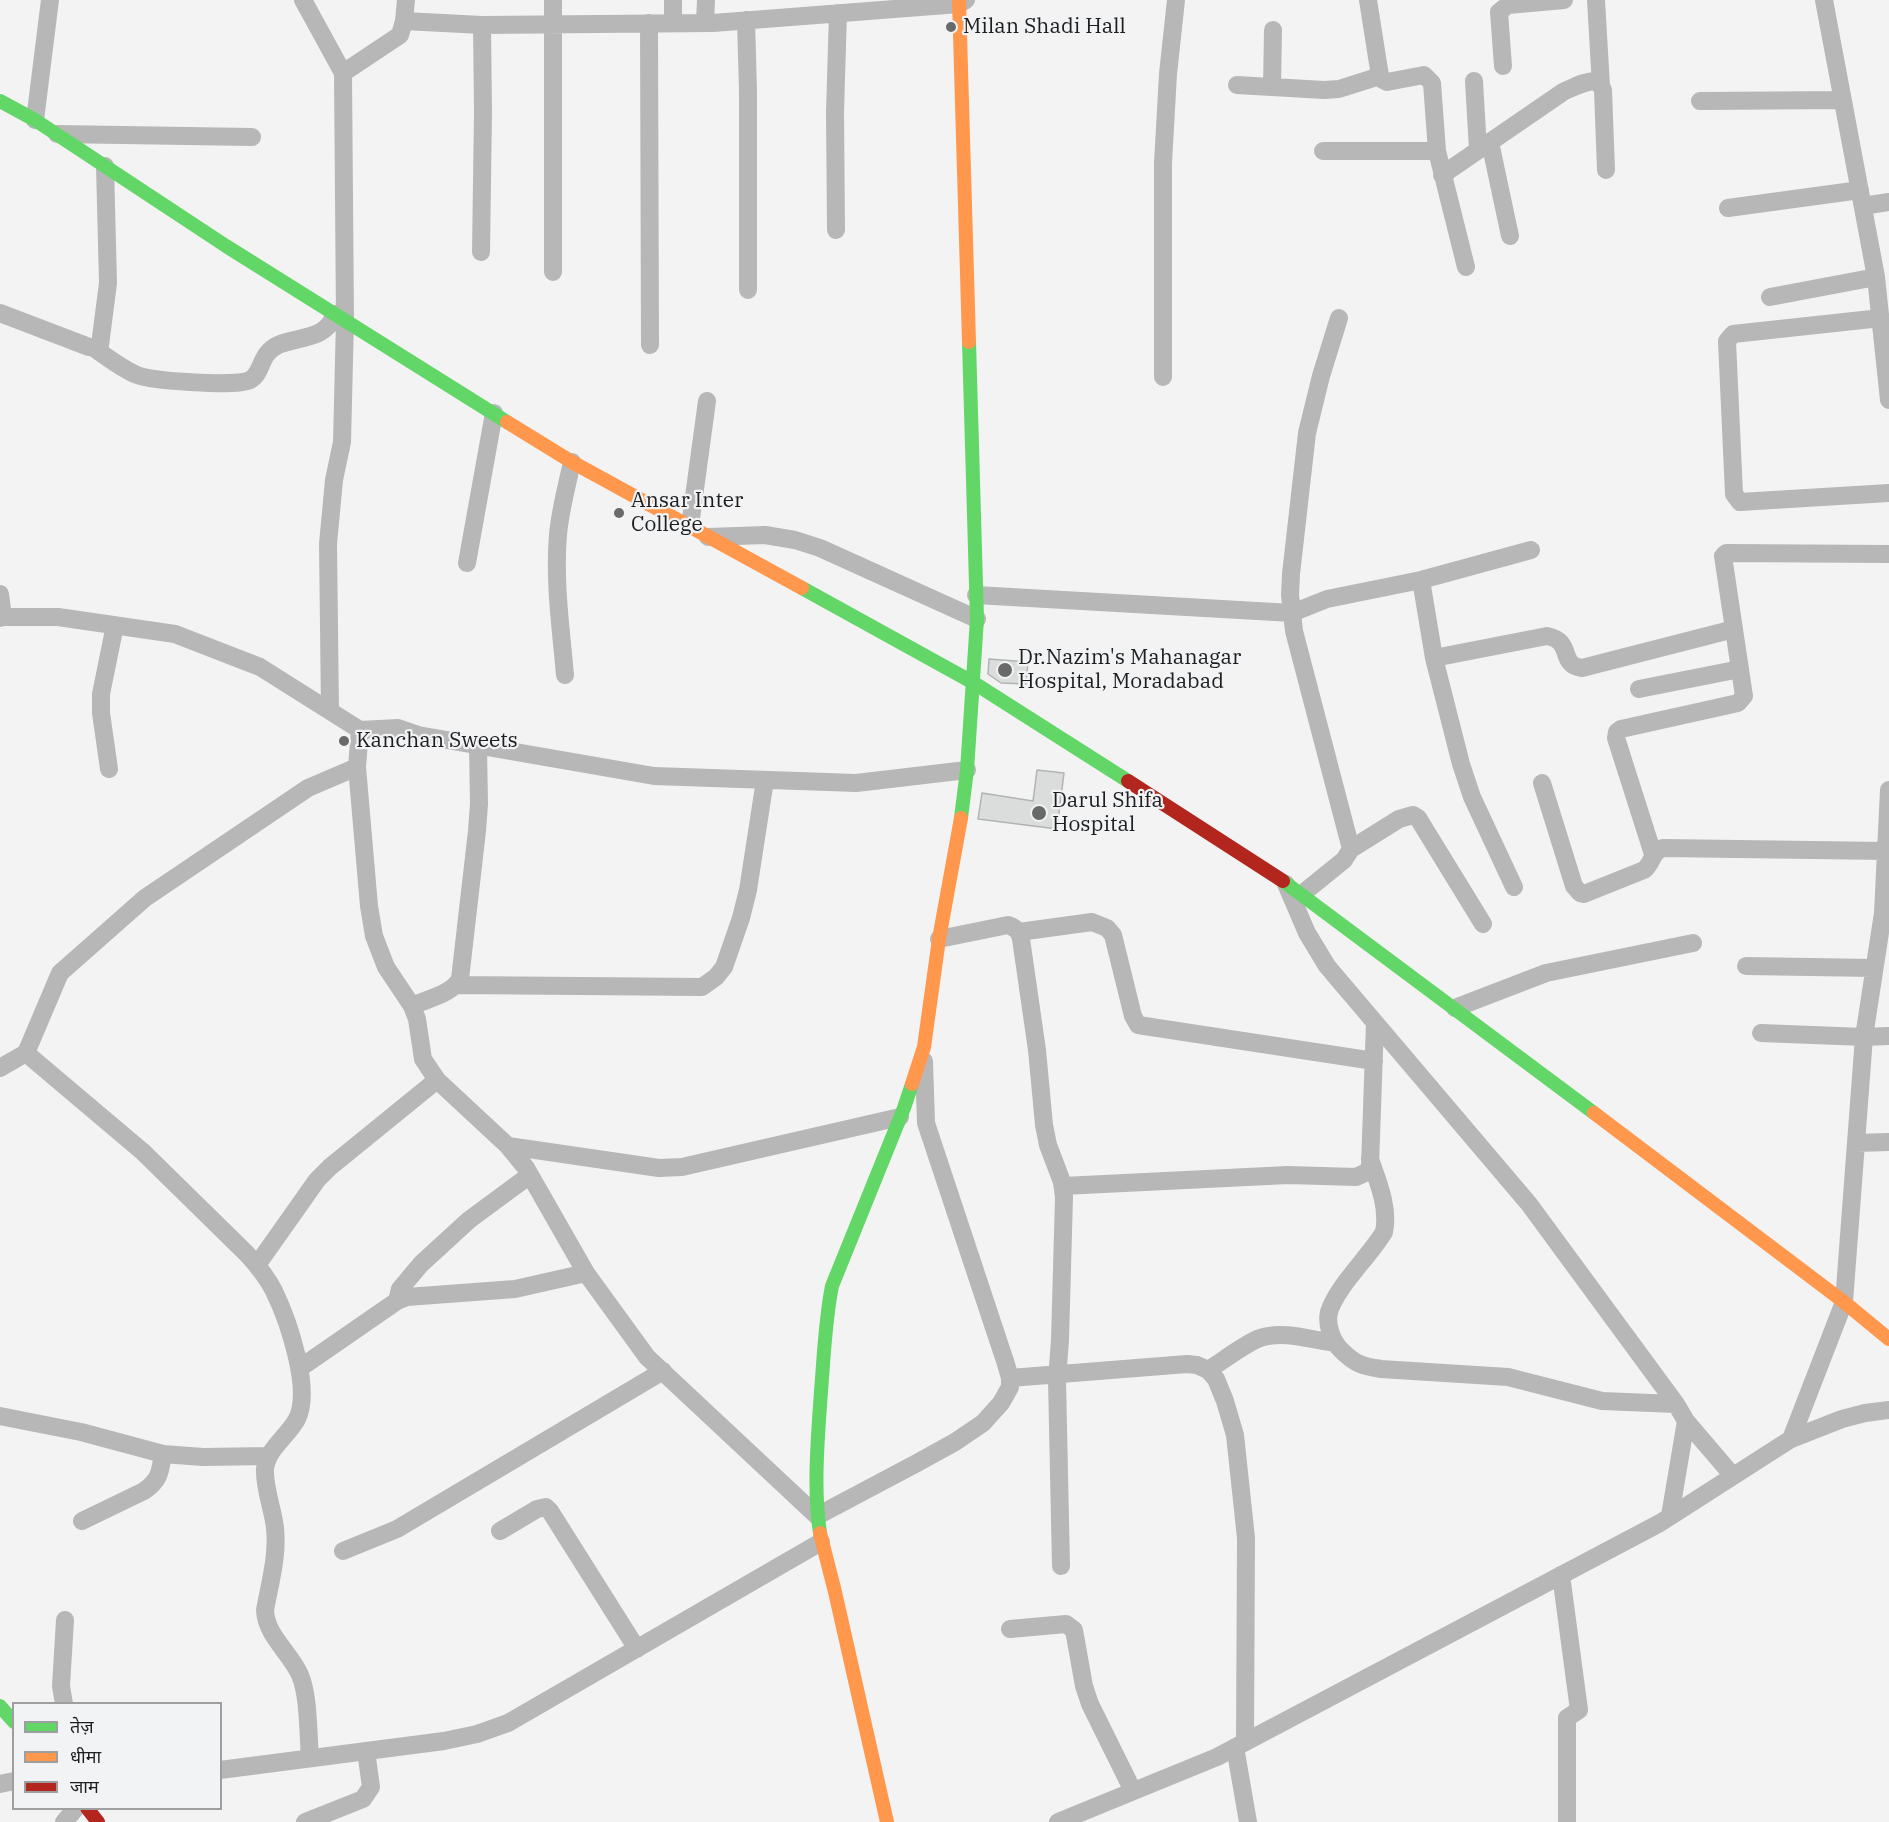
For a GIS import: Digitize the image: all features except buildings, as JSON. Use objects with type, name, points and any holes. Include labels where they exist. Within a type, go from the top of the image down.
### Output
[{"type":"main road","points":[[887,1822],[835,1592],[821,1542],[818,1516],[818,1437],[827,1310],[832,1286],[900,1117],[924,1047],[967,770],[977,620],[961,1]]},
{"type":"main road","points":[[0,101],[35,120],[226,246],[572,462],[974,683],[1285,882],[1844,1302],[1889,1339]]},
{"type":"main road","points":[[0,1706],[12,1720]]},
{"type":"main road","points":[[88,1810],[98,1822]]},
{"type":"street","points":[[35,120],[50,0]]},
{"type":"street","points":[[303,0],[343,73],[340,317],[342,442],[334,480],[328,544],[330,710]]},
{"type":"street","points":[[343,73],[400,35],[406,0]]},
{"type":"street","points":[[553,0],[553,272]]},
{"type":"street","points":[[673,0],[673,23]]},
{"type":"street","points":[[705,23],[706,0]]},
{"type":"street","points":[[1163,377],[1163,163],[1168,74],[1176,0]]},
{"type":"street","points":[[1368,0],[1380,76],[1383,80],[1424,75],[1432,83],[1437,151],[1466,267]]},
{"type":"street","points":[[1503,66],[1498,12],[1508,5],[1564,0]]},
{"type":"street","points":[[1596,0],[1606,170]]},
{"type":"street","points":[[1824,0],[1861,198],[1879,265],[1881,318],[1889,400]]},
{"type":"street","points":[[404,21],[482,25],[705,23],[961,1]]},
{"type":"street","points":[[836,230],[835,112],[838,13]]},
{"type":"street","points":[[746,20],[748,290]]},
{"type":"street","points":[[649,23],[650,345]]},
{"type":"street","points":[[481,252],[482,25]]},
{"type":"street","points":[[1272,87],[1273,30]]},
{"type":"street","points":[[1237,85],[1339,89],[1380,76]]},
{"type":"street","points":[[1474,81],[1484,146],[1510,236]]},
{"type":"street","points":[[1442,175],[1575,86],[1598,81],[1601,86]]},
{"type":"street","points":[[1700,101],[1843,100]]},
{"type":"street","points":[[57,134],[252,137]]},
{"type":"street","points":[[1323,152],[1437,151]]},
{"type":"street","points":[[94,348],[100,345],[102,340],[108,283],[105,166]]},
{"type":"street","points":[[1728,208],[1861,198],[1889,202]]},
{"type":"street","points":[[1770,297],[1879,265]]},
{"type":"street","points":[[0,313],[94,348],[146,378],[200,382],[250,380],[257,373],[268,352],[278,345],[324,332],[340,317]]},
{"type":"street","points":[[1339,318],[1307,433],[1291,574],[1294,632],[1351,849]]},
{"type":"street","points":[[1881,318],[1733,334],[1729,337],[1727,341],[1733,483],[1734,494],[1740,502],[1889,493]]},
{"type":"street","points":[[690,526],[707,401]]},
{"type":"street","points":[[467,562],[494,413]]},
{"type":"street","points":[[565,675],[556,568],[561,508],[572,462]]},
{"type":"street","points":[[708,537],[765,535],[795,540],[820,548],[977,620]]},
{"type":"street","points":[[976,595],[1292,613],[1327,599],[1421,580],[1531,550]]},
{"type":"street","points":[[1653,854],[1616,738],[1617,732],[1621,729],[1738,703],[1742,700],[1744,696],[1723,556],[1726,553],[1889,554]]},
{"type":"street","points":[[1421,580],[1434,658],[1461,764],[1472,797],[1514,887]]},
{"type":"street","points":[[0,594],[1,617],[58,617],[175,634],[260,667],[360,730],[398,728],[417,735],[654,776],[856,783],[967,770]]},
{"type":"street","points":[[109,769],[101,713],[101,694],[115,625]]},
{"type":"street","points":[[1434,658],[1547,636],[1558,639],[1563,644],[1569,663],[1582,668],[1734,629]]},
{"type":"street","points":[[1639,689],[1740,669]]},
{"type":"street","points":[[360,730],[357,767],[369,906],[374,936],[386,967],[412,1006],[417,1019],[423,1059],[437,1080],[508,1146],[526,1168],[586,1273],[647,1357],[818,1516],[927,1458],[983,1423],[1001,1403],[1010,1387],[1010,1378],[926,1123],[924,1047]]},
{"type":"street","points":[[412,1006],[450,990],[457,984],[462,970],[479,804],[478,746]]},
{"type":"street","points":[[0,1068],[26,1053],[60,973],[137,905],[308,788],[357,767]]},
{"type":"street","points":[[457,984],[702,987],[710,983],[724,967],[741,918],[748,890],[765,780]]},
{"type":"street","points":[[1542,783],[1574,886],[1580,893],[1644,870],[1653,854],[1663,848],[1886,851]]},
{"type":"street","points":[[1791,1438],[1844,1302],[1864,1037],[1874,968],[1886,912],[1889,790]]},
{"type":"street","points":[[1302,894],[1344,860],[1351,849],[1399,819],[1413,815],[1418,818],[1483,924]]},
{"type":"street","points":[[1285,882],[1307,933],[1327,966],[1529,1204],[1676,1404],[1686,1421],[1733,1476]]},
{"type":"street","points":[[1019,932],[1092,922],[1107,928],[1113,935],[1133,1016],[1138,1024],[1374,1061]]},
{"type":"street","points":[[939,939],[1008,925],[1019,932],[1037,1050],[1044,1125],[1048,1145],[1063,1186],[1064,1197],[1058,1374],[1061,1566]]},
{"type":"street","points":[[1455,1008],[1546,973],[1693,944]]},
{"type":"street","points":[[1746,966],[1874,968]]},
{"type":"street","points":[[1063,1186],[1288,1175],[1356,1177],[1367,1172],[1371,1159],[1376,1023]]},
{"type":"street","points":[[1761,1033],[1889,1036]]},
{"type":"street","points":[[26,1053],[142,1151],[257,1265],[273,1290],[284,1315],[300,1368],[300,1411],[297,1420],[266,1463],[265,1473],[276,1528],[276,1543],[265,1620],[301,1677],[310,1758]]},
{"type":"street","points":[[257,1265],[317,1180],[437,1080]]},
{"type":"street","points":[[508,1146],[659,1168],[682,1167],[900,1117]]},
{"type":"street","points":[[1856,1143],[1889,1142]]},
{"type":"street","points":[[1371,1159],[1385,1206],[1384,1232],[1339,1293],[1329,1313],[1329,1330],[1335,1343],[1350,1359],[1362,1366],[1381,1369],[1498,1376],[1602,1401],[1676,1404]]},
{"type":"street","points":[[397,1301],[400,1289],[421,1264],[469,1220],[530,1175]]},
{"type":"street","points":[[300,1368],[397,1301],[407,1297],[515,1289],[586,1273]]},
{"type":"street","points":[[1208,1370],[1259,1338],[1281,1335],[1335,1343]]},
{"type":"street","points":[[1010,1378],[1187,1364],[1208,1370],[1216,1379],[1235,1435],[1246,1538],[1240,1744],[1248,1822]]},
{"type":"street","points":[[343,1551],[397,1529],[663,1371]]},
{"type":"street","points":[[1060,1822],[1217,1757],[1670,1516],[1791,1438],[1842,1419],[1889,1410]]},
{"type":"street","points":[[0,1416],[81,1432],[163,1454],[203,1457],[269,1456]]},
{"type":"street","points":[[1670,1516],[1686,1421]]},
{"type":"street","points":[[82,1521],[153,1485],[159,1474],[163,1454]]},
{"type":"street","points":[[500,1531],[537,1509],[546,1507],[637,1648]]},
{"type":"street","points":[[222,1770],[444,1741],[477,1734],[508,1723],[821,1542]]},
{"type":"street","points":[[1561,1575],[1578,1710],[1567,1718],[1567,1822]]},
{"type":"street","points":[[63,1702],[61,1686],[65,1620]]},
{"type":"street","points":[[1010,1629],[1066,1624],[1074,1630],[1084,1686],[1090,1704],[1133,1791]]},
{"type":"street","points":[[305,1822],[363,1799],[371,1787],[366,1751]]},
{"type":"street","points":[[64,1822],[75,1810]]},
{"type":"traffic: fast","points":[[0,101],[35,120],[226,246],[507,422]]},
{"type":"traffic: fast","points":[[961,818],[967,770],[977,619],[969,342]]},
{"type":"traffic: fast","points":[[802,588],[974,683],[1128,781]]},
{"type":"traffic: fast","points":[[1283,881],[1594,1113]]},
{"type":"traffic: fast","points":[[820,1533],[816,1480],[825,1338],[832,1286],[912,1084]]},
{"type":"traffic: fast","points":[[0,1706],[12,1720]]},
{"type":"traffic: slow","points":[[959,0],[969,342]]},
{"type":"traffic: slow","points":[[507,422],[572,462],[802,588]]},
{"type":"traffic: slow","points":[[912,1084],[924,1047],[939,939],[961,818]]},
{"type":"traffic: slow","points":[[1594,1113],[1844,1302],[1889,1339]]},
{"type":"traffic: slow","points":[[820,1533],[887,1822]]},
{"type":"traffic: jam","points":[[1128,781],[1283,881]]},
{"type":"traffic: jam","points":[[89,1810],[98,1822]]},
{"type":"place","name":"Milan Shadi Hall","points":[[951,27]]},
{"type":"place","name":"Ansar Inter College","points":[[619,513]]},
{"type":"place","name":"Dr.Nazim's Mahanagar Hospital, Moradabad","points":[[1005,670]]},
{"type":"place","name":"Kanchan Sweets","points":[[344,741]]},
{"type":"place","name":"Darul Shifa Hospital","points":[[1039,813]]}]
